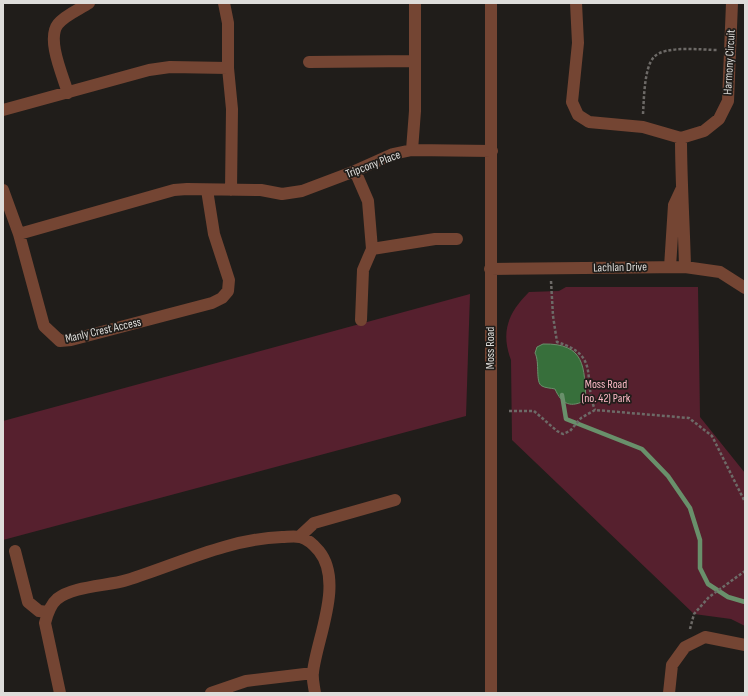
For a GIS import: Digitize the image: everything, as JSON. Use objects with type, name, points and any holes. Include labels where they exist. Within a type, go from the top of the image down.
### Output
[{"type":"street","points":[[68,93],[53,44],[54,34],[58,24],[89,3]]},
{"type":"street","points":[[224,3],[228,23],[228,68],[232,109],[231,190]]},
{"type":"street","points":[[412,150],[415,3]]},
{"type":"street","name":"Moss Road","points":[[491,3],[491,693]]},
{"type":"street","points":[[576,3],[578,43],[572,102],[578,115],[589,122],[603,125],[643,127],[681,138],[681,190],[684,207],[685,267]]},
{"type":"street","name":"Harmony Circuit","points":[[681,138],[704,132],[719,119],[728,101],[732,3]]},
{"type":"street","points":[[309,62],[415,61]]},
{"type":"street","points":[[3,110],[149,70],[170,67],[228,68]]},
{"type":"street","name":"Tripcony Place","points":[[20,234],[174,190],[261,190],[282,194],[302,191],[355,171],[394,154],[412,150],[492,151]]},
{"type":"street","points":[[355,171],[368,201],[372,249],[364,270],[361,320]]},
{"type":"street","name":"Manly Crest Access","points":[[3,190],[20,234],[44,326],[60,341],[71,340],[212,303],[222,298],[228,291],[229,280],[214,234],[207,190]]},
{"type":"street","points":[[670,267],[674,205],[681,190]]},
{"type":"street","points":[[372,249],[435,239],[457,239]]},
{"type":"street","name":"Lachlan Drive","points":[[490,269],[685,267],[720,272],[745,288]]},
{"type":"street","points":[[299,537],[314,523],[395,500]]},
{"type":"street","points":[[60,693],[45,623],[48,612],[57,599],[71,592],[126,580],[207,551],[266,538],[299,537],[308,540],[320,552],[326,567],[329,582],[328,606],[313,673],[315,693]]},
{"type":"street","points":[[15,551],[28,602],[39,611],[48,612]]},
{"type":"street","points":[[670,693],[672,665],[685,647],[705,637],[745,645]]},
{"type":"street","points":[[211,693],[246,681],[313,673]]},
{"type":"path","points":[[643,127],[645,85],[650,61],[654,56],[669,50],[730,50]]},
{"type":"path","points":[[551,280],[553,316],[557,342],[571,346],[581,354],[586,361],[589,369],[590,397],[595,410]]},
{"type":"path","points":[[509,411],[534,411],[556,431],[564,434],[570,431],[581,418],[595,410],[689,418],[712,436],[745,502]]},
{"type":"path","points":[[685,647],[677,636],[690,630],[694,614],[709,597],[745,571]]},
{"type":"green space","name":"Moss Road (no. 42) Park","points":[[566,287],[698,287],[700,417],[745,473],[745,626],[731,619],[694,614],[512,440],[511,360],[506,340],[508,323],[516,307],[529,292],[559,291]]},
{"type":"green space","points":[[470,294],[466,416],[3,540],[3,421]]},
{"type":"shaded area","points":[[543,344],[557,345],[568,348],[575,353],[583,368],[586,400],[576,404],[568,404],[561,399],[555,389],[542,386],[540,384],[535,353],[537,347]]},
{"type":"waterway","points":[[562,395],[566,419],[642,449],[668,476],[690,508],[700,540],[700,568],[708,584],[728,597],[745,602]]}]
